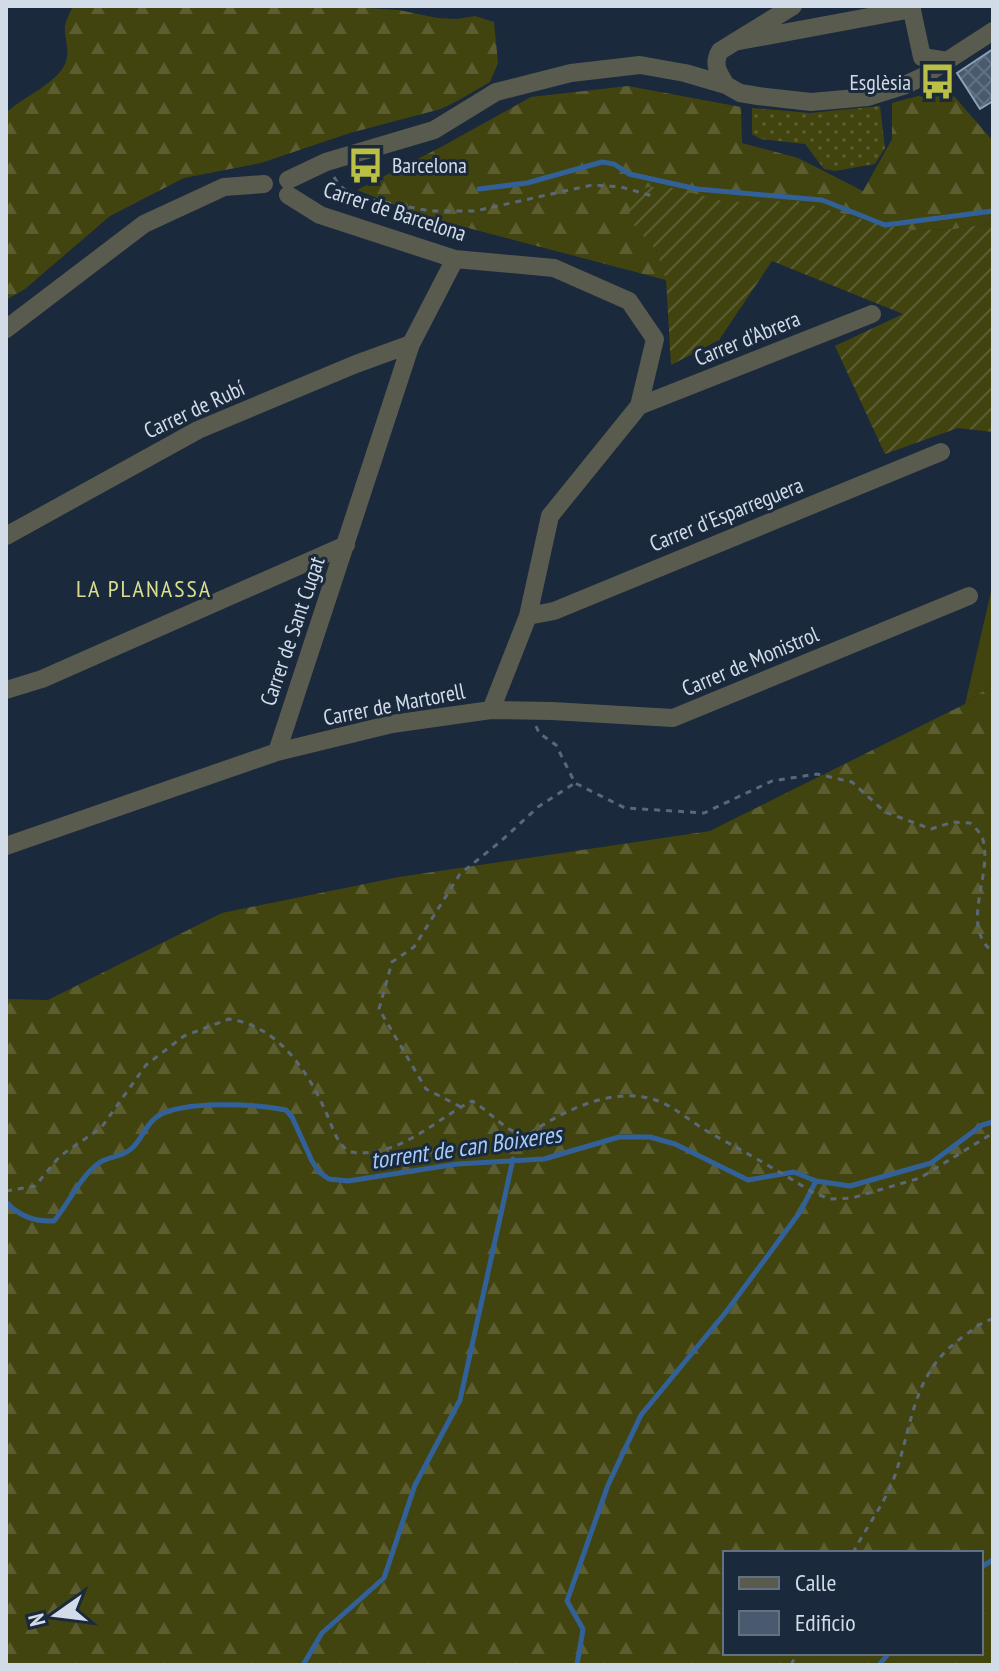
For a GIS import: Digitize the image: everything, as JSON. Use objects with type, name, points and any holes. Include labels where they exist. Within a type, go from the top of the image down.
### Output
[{"type":"street","points":[[726,85],[717,71],[716,58],[720,51],[793,6]]},
{"type":"street","points":[[734,42],[911,8],[922,57],[922,77]]},
{"type":"street","points":[[288,187],[326,162],[434,130],[496,92],[571,73],[640,65],[685,73],[726,85],[740,93],[811,102],[868,97],[922,77],[993,31]]},
{"type":"street","points":[[922,57],[948,61]]},
{"type":"street","points":[[685,73],[716,58]]},
{"type":"street","name":"Carrer de Barcelona","points":[[6,329],[144,224],[224,187],[264,184],[266,195],[272,199],[279,200],[288,187],[320,215],[455,259],[554,268],[629,301],[655,339]]},
{"type":"street","name":"Carrer de Sant Cugat","points":[[277,752],[411,344],[455,259]]},
{"type":"street","name":"Carrer d'Abrera","points":[[639,406],[872,314]]},
{"type":"street","name":"Carrer de Martorell","points":[[277,752],[392,724],[491,710],[528,616],[550,516],[639,406],[655,339]]},
{"type":"street","name":"Carrer de Rubí","points":[[6,536],[198,430],[411,344]]},
{"type":"street","name":"Carrer d'Esparreguera","points":[[528,616],[554,611],[941,452]]},
{"type":"street","points":[[6,690],[42,679],[346,545]]},
{"type":"street","name":"Carrer de Monistrol","points":[[491,710],[673,718],[969,596]]},
{"type":"street","points":[[7,843],[277,752]]},
{"type":"path","points":[[326,162],[339,185],[353,196],[430,211],[475,211],[592,185],[621,187],[656,197]]},
{"type":"path","points":[[528,711],[539,733],[556,745],[575,783],[601,799],[625,808],[704,813],[772,781],[817,774],[852,782],[885,812],[931,829],[953,822],[970,823],[982,835],[984,857],[979,928],[987,947],[993,952]]},
{"type":"path","points":[[461,1107],[426,1089],[379,1009],[392,962],[414,947],[460,874],[538,807],[575,783]]},
{"type":"path","points":[[6,1191],[35,1186],[60,1156],[101,1128],[146,1065],[184,1036],[229,1019],[279,1040],[305,1073],[339,1142],[350,1152],[373,1152],[402,1143],[472,1101],[516,1134],[526,1136],[550,1119],[584,1105],[622,1095],[643,1096],[668,1105],[690,1122],[812,1192],[830,1199],[852,1198],[920,1178],[993,1133]]},
{"type":"path","points":[[854,1551],[882,1505],[895,1476],[917,1399],[936,1359],[961,1338],[993,1319]]},
{"type":"green space","points":[[336,6],[399,10],[437,18],[475,16],[494,22],[498,63],[490,82],[441,109],[350,133],[261,163],[184,178],[110,216],[25,289],[6,300],[6,113],[54,78],[65,64],[66,24],[72,8]]},
{"type":"green space","points":[[628,86],[741,107],[742,143],[798,158],[863,191],[892,139],[892,103],[947,88],[993,141],[993,223],[955,229],[912,230],[798,201],[714,201],[669,187],[649,241],[656,250],[666,280],[423,216],[357,190],[531,97]]},
{"type":"green space","points":[[880,106],[885,148],[875,164],[835,171],[824,169],[805,144],[760,139],[752,134],[752,108],[810,113]]},
{"type":"green space","points":[[669,187],[726,202],[798,201],[912,230],[955,229],[993,223],[993,432],[958,428],[885,454],[835,346],[903,314],[772,261],[719,340],[671,365],[666,280],[656,250],[631,222],[629,212],[637,190]]},
{"type":"green space","points":[[993,583],[993,684],[965,704]]},
{"type":"green space","points":[[993,684],[993,1665],[6,1665],[6,999],[48,1000],[222,913],[399,877],[710,831],[965,704]]},
{"type":"building","points":[[993,49],[993,101],[980,109],[957,73]]},
{"type":"waterway","points":[[479,189],[527,183],[602,162],[614,164],[629,174],[697,189],[822,200],[885,225],[993,211]]},
{"type":"waterway","name":"torrent de can Boixeres","points":[[6,1202],[28,1217],[54,1221],[92,1169],[131,1149],[154,1119],[170,1111],[202,1105],[286,1110],[319,1172],[329,1179],[348,1181],[457,1164],[544,1159],[619,1137],[650,1137],[675,1144],[748,1180],[794,1172],[816,1181],[850,1186],[931,1163],[982,1125],[993,1122]]},
{"type":"waterway","points":[[303,1665],[322,1633],[384,1578],[415,1485],[460,1400],[513,1159]]},
{"type":"waterway","points":[[577,1665],[583,1629],[567,1601],[608,1485],[641,1415],[726,1312],[800,1212],[816,1181]]},
{"type":"waterway","points":[[983,1566],[993,1560]]},
{"type":"waterway","points":[[879,1665],[887,1655]]},
{"type":"place","name":"Esglèsia","points":[[937,82]]},
{"type":"place","name":"Barcelona","points":[[366,165]]},
{"type":"district","name":"LA PLANASSA","points":[[144,588]]}]
